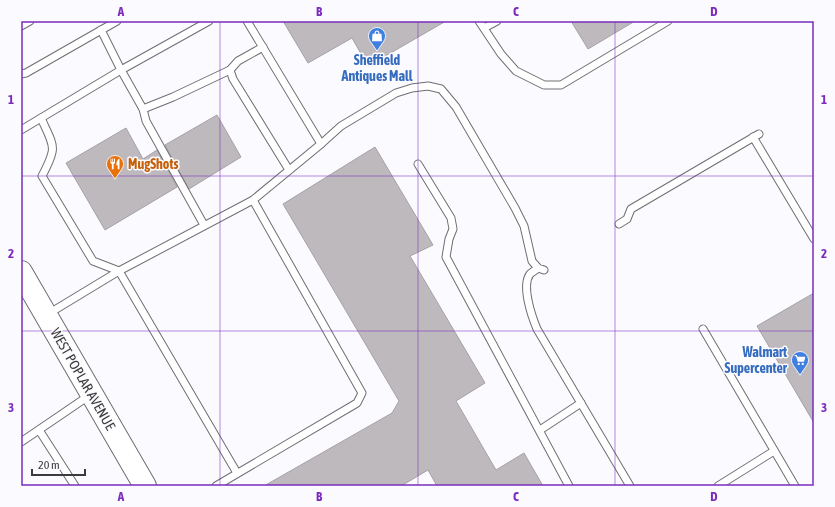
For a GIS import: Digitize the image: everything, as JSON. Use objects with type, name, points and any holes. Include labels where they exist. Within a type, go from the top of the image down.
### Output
[{"type":"main road","name":"WEST POPLAR AVENUE","points":[[23,276],[145,486]]},
{"type":"lane","points":[[21,26],[30,21]]},
{"type":"lane","points":[[21,74],[26,73],[117,21]]},
{"type":"lane","points":[[21,130],[121,70],[209,21]]},
{"type":"lane","points":[[247,21],[321,144]]},
{"type":"lane","points":[[479,21],[501,54],[516,71],[544,85],[560,84],[668,21]]},
{"type":"lane","points":[[484,28],[496,21]]},
{"type":"lane","points":[[101,30],[121,70],[143,108],[146,121],[204,226]]},
{"type":"lane","points":[[143,108],[173,97],[230,70],[238,61],[263,47]]},
{"type":"lane","points":[[230,70],[233,79],[289,170]]},
{"type":"lane","points":[[46,315],[119,271],[253,200],[341,126],[396,94],[412,88],[428,86],[440,89],[456,107],[524,226],[532,261],[527,292],[531,316],[537,329],[630,486]]},
{"type":"lane","points":[[40,118],[53,145],[52,157],[42,176],[93,261],[119,271],[237,473]]},
{"type":"lane","points":[[619,224],[627,219],[631,208],[756,136],[814,239]]},
{"type":"lane","points":[[418,164],[451,218],[453,229],[449,239],[446,257],[569,486]]},
{"type":"lane","points":[[216,486],[227,483],[237,473],[357,403],[362,393],[253,200]]},
{"type":"lane","points":[[530,274],[541,269],[532,261]]},
{"type":"lane","points":[[703,329],[796,486]]},
{"type":"lane","points":[[21,442],[91,394]]},
{"type":"lane","points":[[540,430],[581,403]]},
{"type":"lane","points":[[39,430],[75,486]]},
{"type":"lane","points":[[718,486],[774,451]]},
{"type":"building","name":"Sheffield Antiques Mall","points":[[283,21],[446,21],[368,66],[352,38],[308,63]]},
{"type":"building","points":[[571,21],[635,21],[588,49]]},
{"type":"building","points":[[217,115],[241,157],[189,189],[165,145]]},
{"type":"building","name":"MugShots","points":[[126,128],[143,159],[157,150],[177,187],[105,230],[66,163]]},
{"type":"building","points":[[375,147],[433,245],[410,256],[485,383],[456,401],[496,470],[524,453],[543,486],[437,486],[428,470],[401,486],[264,486],[392,413],[399,401],[283,204]]},
{"type":"building","name":"Walmart Supercenter","points":[[814,293],[814,423],[757,326]]},
{"type":"place","name":"Sheffield Antiques Mall","points":[[377,51]]},
{"type":"place","name":"MugShots","points":[[115,179]]},
{"type":"place","name":"Walmart Supercenter","points":[[800,375]]}]
